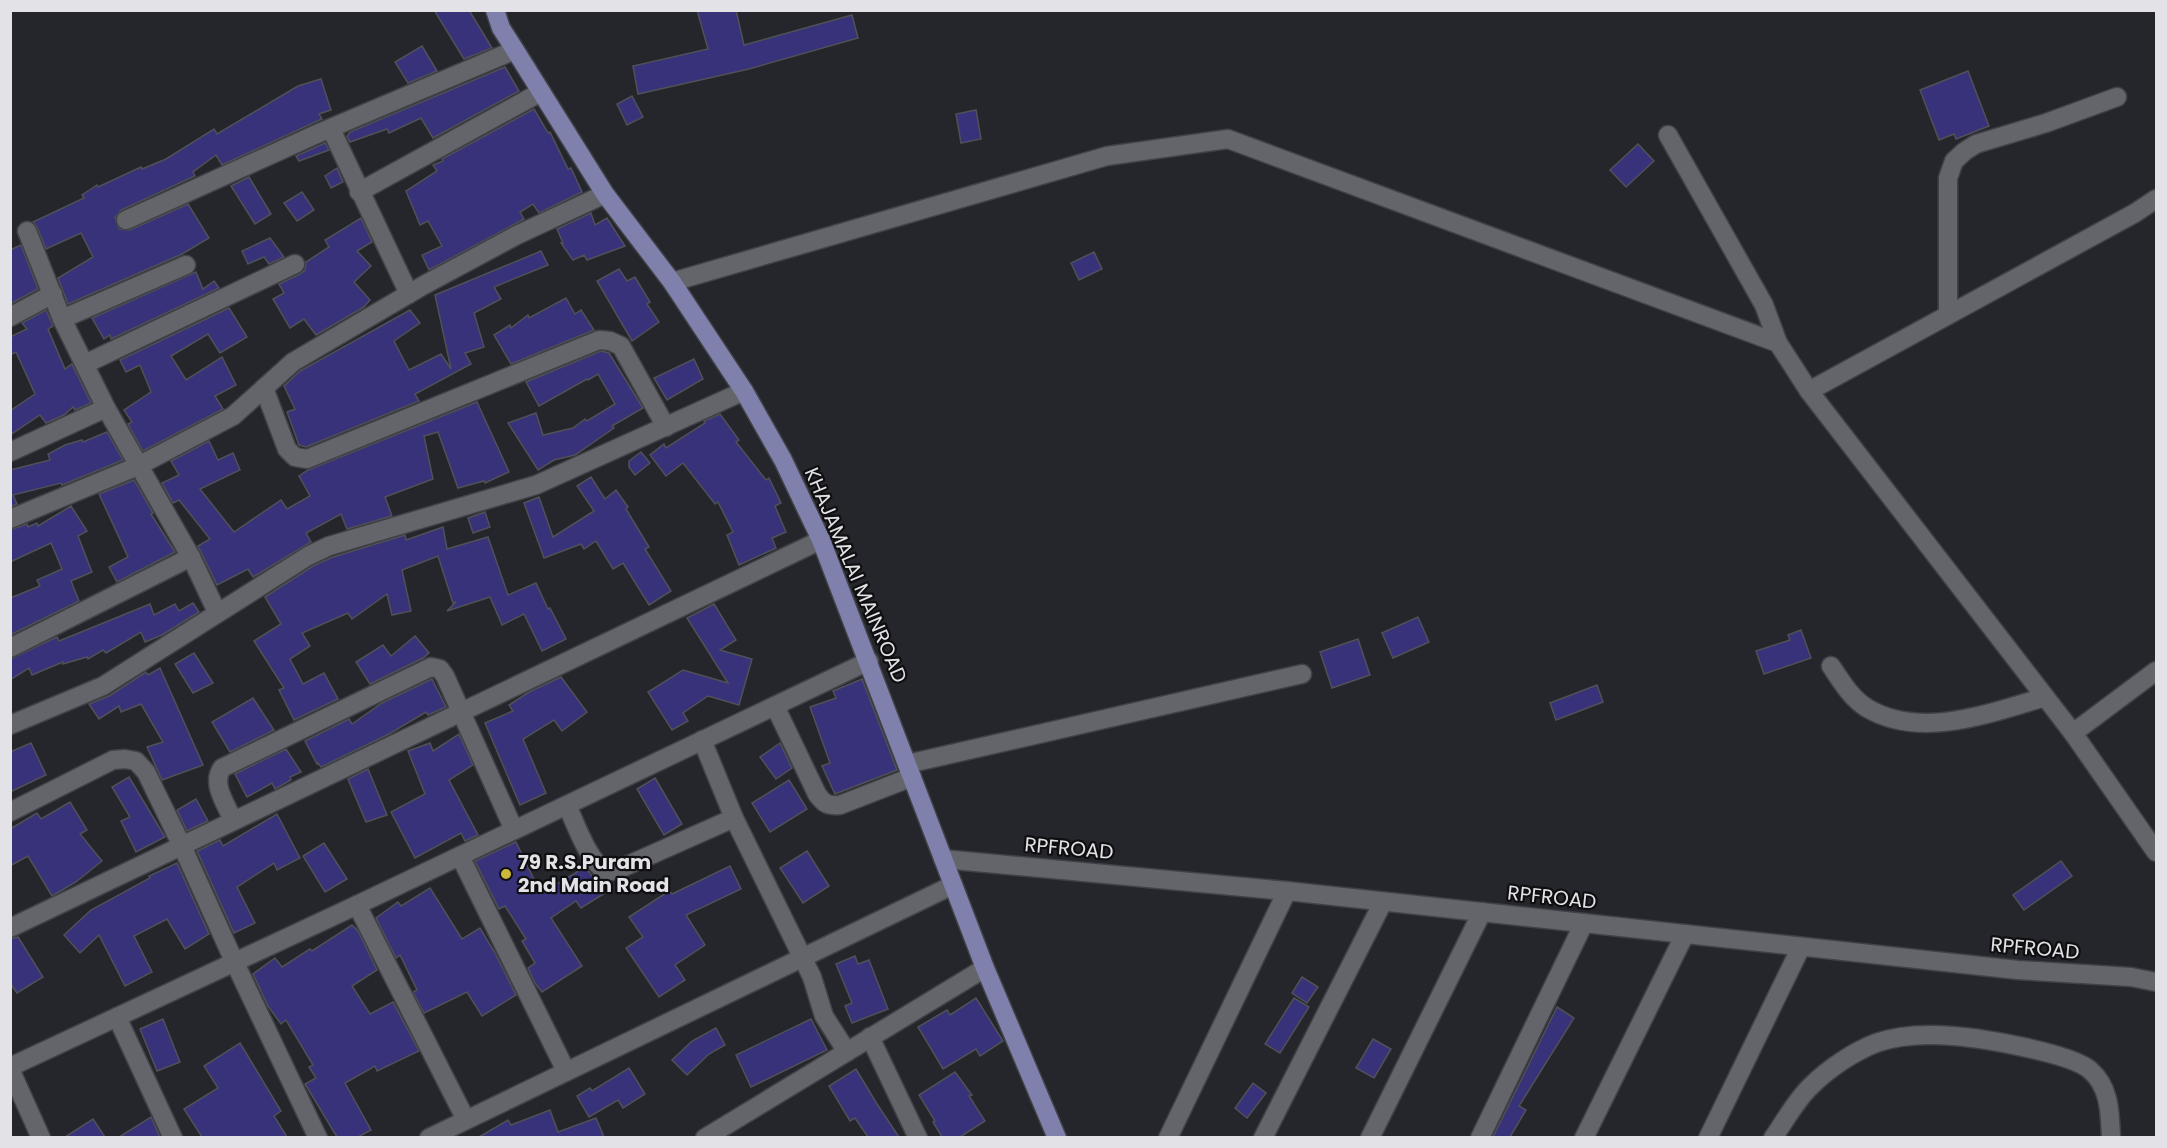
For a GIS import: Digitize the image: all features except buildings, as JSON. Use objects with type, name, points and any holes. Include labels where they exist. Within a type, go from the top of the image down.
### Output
[{"type":"main road","name":"KHAJAMALAI MAINROAD","points":[[495,10],[501,28],[605,194],[672,282],[744,391],[783,460],[821,540],[985,968],[1057,1137]]},
{"type":"street","points":[[126,220],[515,50]]},
{"type":"street","points":[[359,192],[541,92]]},
{"type":"street","points":[[1948,315],[1948,178],[1954,161],[1977,144],[2046,123],[2117,97]]},
{"type":"street","points":[[331,129],[409,294]]},
{"type":"street","points":[[1668,135],[1764,305],[1778,343],[1809,391],[2073,733],[2157,852]]},
{"type":"street","points":[[672,282],[1107,156],[1228,139],[1778,343]]},
{"type":"street","points":[[10,519],[138,466],[232,416],[293,362],[409,294],[517,236],[605,194]]},
{"type":"street","points":[[1809,391],[2157,199]]},
{"type":"street","points":[[27,231],[62,319],[106,408],[190,557],[217,612]]},
{"type":"street","points":[[85,364],[295,264]]},
{"type":"street","points":[[62,319],[186,265]]},
{"type":"street","points":[[10,317],[53,294]]},
{"type":"street","points":[[264,388],[287,448],[295,457],[307,459],[599,340],[610,341],[621,346],[628,356],[666,427]]},
{"type":"street","points":[[10,724],[103,686],[217,612],[308,556],[329,546],[536,485],[744,391]]},
{"type":"street","points":[[10,452],[106,408]]},
{"type":"street","points":[[10,927],[821,540]]},
{"type":"street","points":[[10,648],[190,557]]},
{"type":"street","points":[[40,1137],[10,1068],[869,661]]},
{"type":"street","points":[[1831,666],[1852,695],[1867,708],[1897,719],[1930,723],[1968,719],[2045,697]]},
{"type":"street","points":[[233,820],[217,785],[217,775],[222,768],[431,667],[440,669],[514,830]]},
{"type":"street","points":[[2073,733],[2157,671]]},
{"type":"street","points":[[775,706],[817,794],[823,803],[831,806],[840,805],[910,771],[1302,674]]},
{"type":"street","points":[[702,740],[734,818],[812,977],[824,1016],[847,1052]]},
{"type":"street","points":[[10,812],[113,760],[136,761],[146,772],[182,846],[318,1137]]},
{"type":"street","points":[[567,805],[591,855],[598,867],[606,872],[616,870],[734,818]]},
{"type":"street","points":[[460,856],[566,1071]]},
{"type":"street","name":"RPFROAD","points":[[943,859],[1287,891],[2018,970],[2131,977],[2157,982]]},
{"type":"street","points":[[429,1137],[953,885]]},
{"type":"street","points":[[1168,1137],[1287,891]]},
{"type":"street","points":[[1263,1137],[1383,902]]},
{"type":"street","points":[[357,904],[466,1120]]},
{"type":"street","points":[[1370,1137],[1482,912]]},
{"type":"street","points":[[1480,1137],[1584,923]]},
{"type":"street","points":[[1584,1137],[1685,934]]},
{"type":"street","points":[[1708,1137],[1801,947]]},
{"type":"street","points":[[705,1137],[985,968]]},
{"type":"street","points":[[117,1017],[174,1137]]},
{"type":"street","points":[[1773,1137],[1810,1086],[1843,1061],[1876,1043],[1914,1035],[1934,1035],[2043,1051],[2089,1068],[2103,1084],[2109,1105],[2111,1137]]},
{"type":"street","points":[[870,1037],[918,1137]]},
{"type":"place","name":"79 R.S.Puram 2nd Main Road","points":[[506,874]]}]
